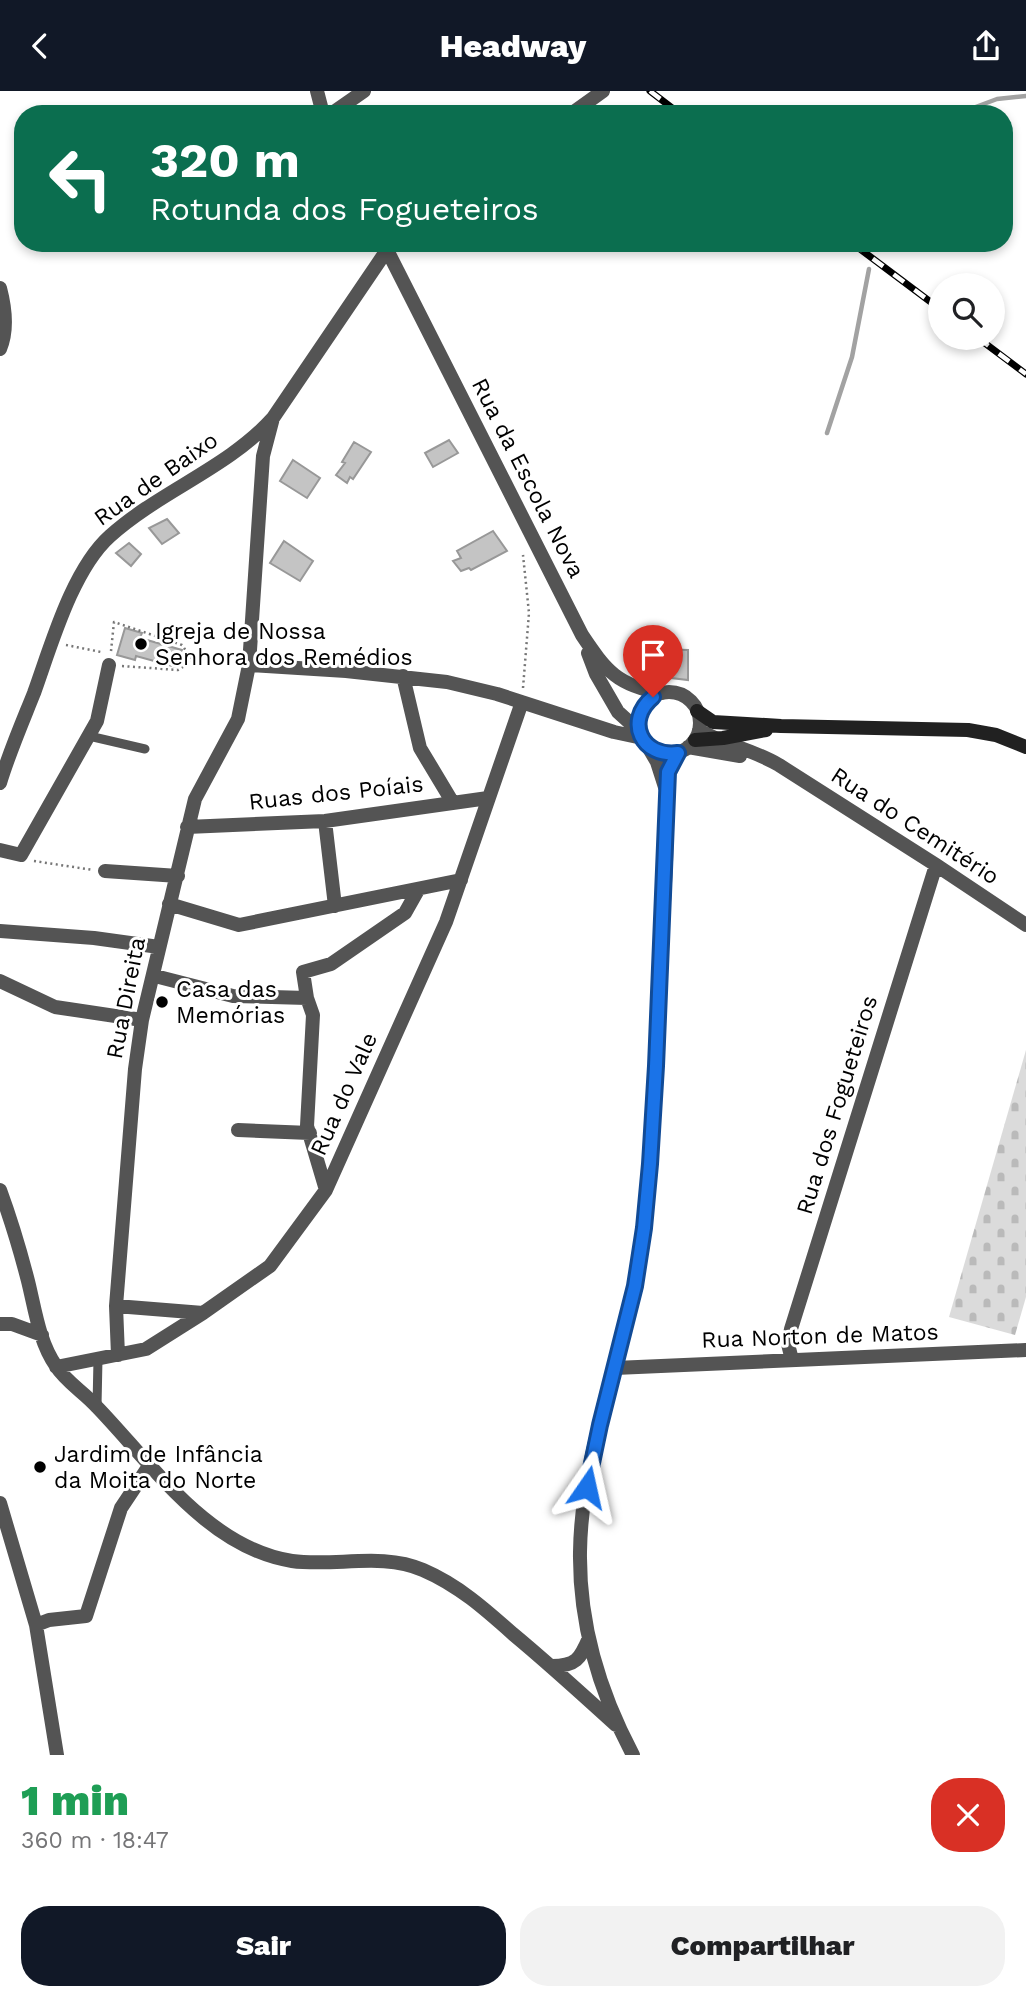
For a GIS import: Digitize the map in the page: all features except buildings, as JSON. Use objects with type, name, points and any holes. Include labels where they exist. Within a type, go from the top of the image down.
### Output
[{"type":"street","points":[[344,105],[364,91]]},
{"type":"street","points":[[584,105],[603,91]]},
{"type":"street","points":[[273,418],[383,252]]},
{"type":"street","name":"Rua da Escola Nova","points":[[391,252],[582,635],[597,658],[623,683],[662,693]]},
{"type":"street","points":[[0,288],[5,319],[0,349]]},
{"type":"street","name":"Rua de Baixo","points":[[0,783],[52,643],[79,578],[94,552],[110,536],[146,509],[258,435],[273,418]]},
{"type":"street","name":"Rua Direita","points":[[118,1355],[116,1306],[135,1069],[142,1020],[155,975],[159,947],[195,799],[238,719],[249,665],[263,456],[273,418]]},
{"type":"street","points":[[582,635],[596,674],[618,712],[661,753],[690,743],[781,726]]},
{"type":"street","points":[[0,850],[21,855],[97,721],[109,665]]},
{"type":"street","points":[[249,665],[403,676],[447,682],[643,738]]},
{"type":"street","points":[[403,676],[420,748],[453,803]]},
{"type":"street","points":[[667,791],[657,762],[643,738],[640,712],[645,703],[662,693],[683,696],[697,711],[713,722],[968,730],[996,734],[1026,747]]},
{"type":"street","name":"Rua do Vale","points":[[56,1367],[146,1349],[204,1313],[270,1266],[326,1190],[446,922],[522,702]]},
{"type":"street","points":[[633,1755],[618,1728],[589,1638],[580,1573],[582,1523],[600,1425],[639,1261],[650,1164],[666,862],[668,772],[690,743],[697,711]]},
{"type":"street","points":[[580,722],[607,722],[618,712]]},
{"type":"street","name":"Rua do Cemitério","points":[[715,739],[756,752],[779,765],[1026,925]]},
{"type":"street","name":"Rua do Cemitério","points":[[690,743],[779,765]]},
{"type":"street","name":"Ruas dos Poíais","points":[[187,827],[325,821],[488,798]]},
{"type":"street","points":[[325,821],[335,907]]},
{"type":"street","name":"Rua dos Fogueteiros","points":[[792,1360],[788,1344],[791,1329],[936,865]]},
{"type":"street","points":[[105,871],[178,876]]},
{"type":"street","points":[[169,904],[239,925],[461,880]]},
{"type":"street","points":[[326,1190],[307,1126],[313,1015],[303,972],[331,964],[405,913],[418,890]]},
{"type":"street","points":[[0,931],[94,938],[159,947]]},
{"type":"street","points":[[155,975],[233,996],[307,998]]},
{"type":"street","points":[[0,981],[55,1007],[142,1020]]},
{"type":"street","points":[[238,1130],[310,1133]]},
{"type":"street","points":[[0,1190],[16,1235],[42,1335],[56,1367],[97,1406],[149,1466],[201,1517],[251,1549],[290,1560],[317,1563],[398,1563],[421,1569],[442,1579],[465,1592],[552,1666],[618,1728]]},
{"type":"street","points":[[116,1306],[204,1313]]},
{"type":"street","points":[[0,1324],[12,1324],[42,1335]]},
{"type":"street","name":"Rua Norton de Matos","points":[[615,1368],[1026,1350]]},
{"type":"street","points":[[36,1625],[49,1620],[86,1616],[121,1508],[149,1466]]},
{"type":"street","points":[[0,1503],[36,1625],[57,1755]]},
{"type":"street","points":[[552,1666],[565,1666],[574,1662],[582,1655],[589,1638]]},
{"type":"lane","points":[[89,736],[145,749]]},
{"type":"lane","points":[[97,1406],[98,1359]]},
{"type":"path","points":[[522,702],[530,613],[520,533],[527,528]]},
{"type":"path","points":[[52,643],[110,653],[114,622],[182,645],[193,661]]},
{"type":"path","points":[[109,665],[178,670],[193,661],[249,665]]},
{"type":"path","points":[[21,855],[33,861],[105,871]]},
{"type":"green space","points":[[1026,1050],[1026,1297],[1015,1335],[949,1317]]},
{"type":"waterway","points":[[981,105],[997,99],[1026,96]]},
{"type":"waterway","points":[[827,433],[852,357],[869,269]]},
{"type":"railway","points":[[650,91],[668,105]]},
{"type":"railway","points":[[864,252],[928,300]]},
{"type":"railway","points":[[994,350],[1026,374]]},
{"type":"place","name":"Igreja de Nossa Senhora dos Remédios","points":[[141,644]]},
{"type":"place","name":"Casa das Memórias","points":[[162,1002]]},
{"type":"place","name":"Jardim de Infância da Moita do Norte","points":[[40,1467]]},
{"type":"route","points":[[587,1487],[635,1286],[650,1164],[666,862],[668,772],[678,753],[661,753],[642,738],[638,722],[640,712],[645,703],[653,697]]}]
